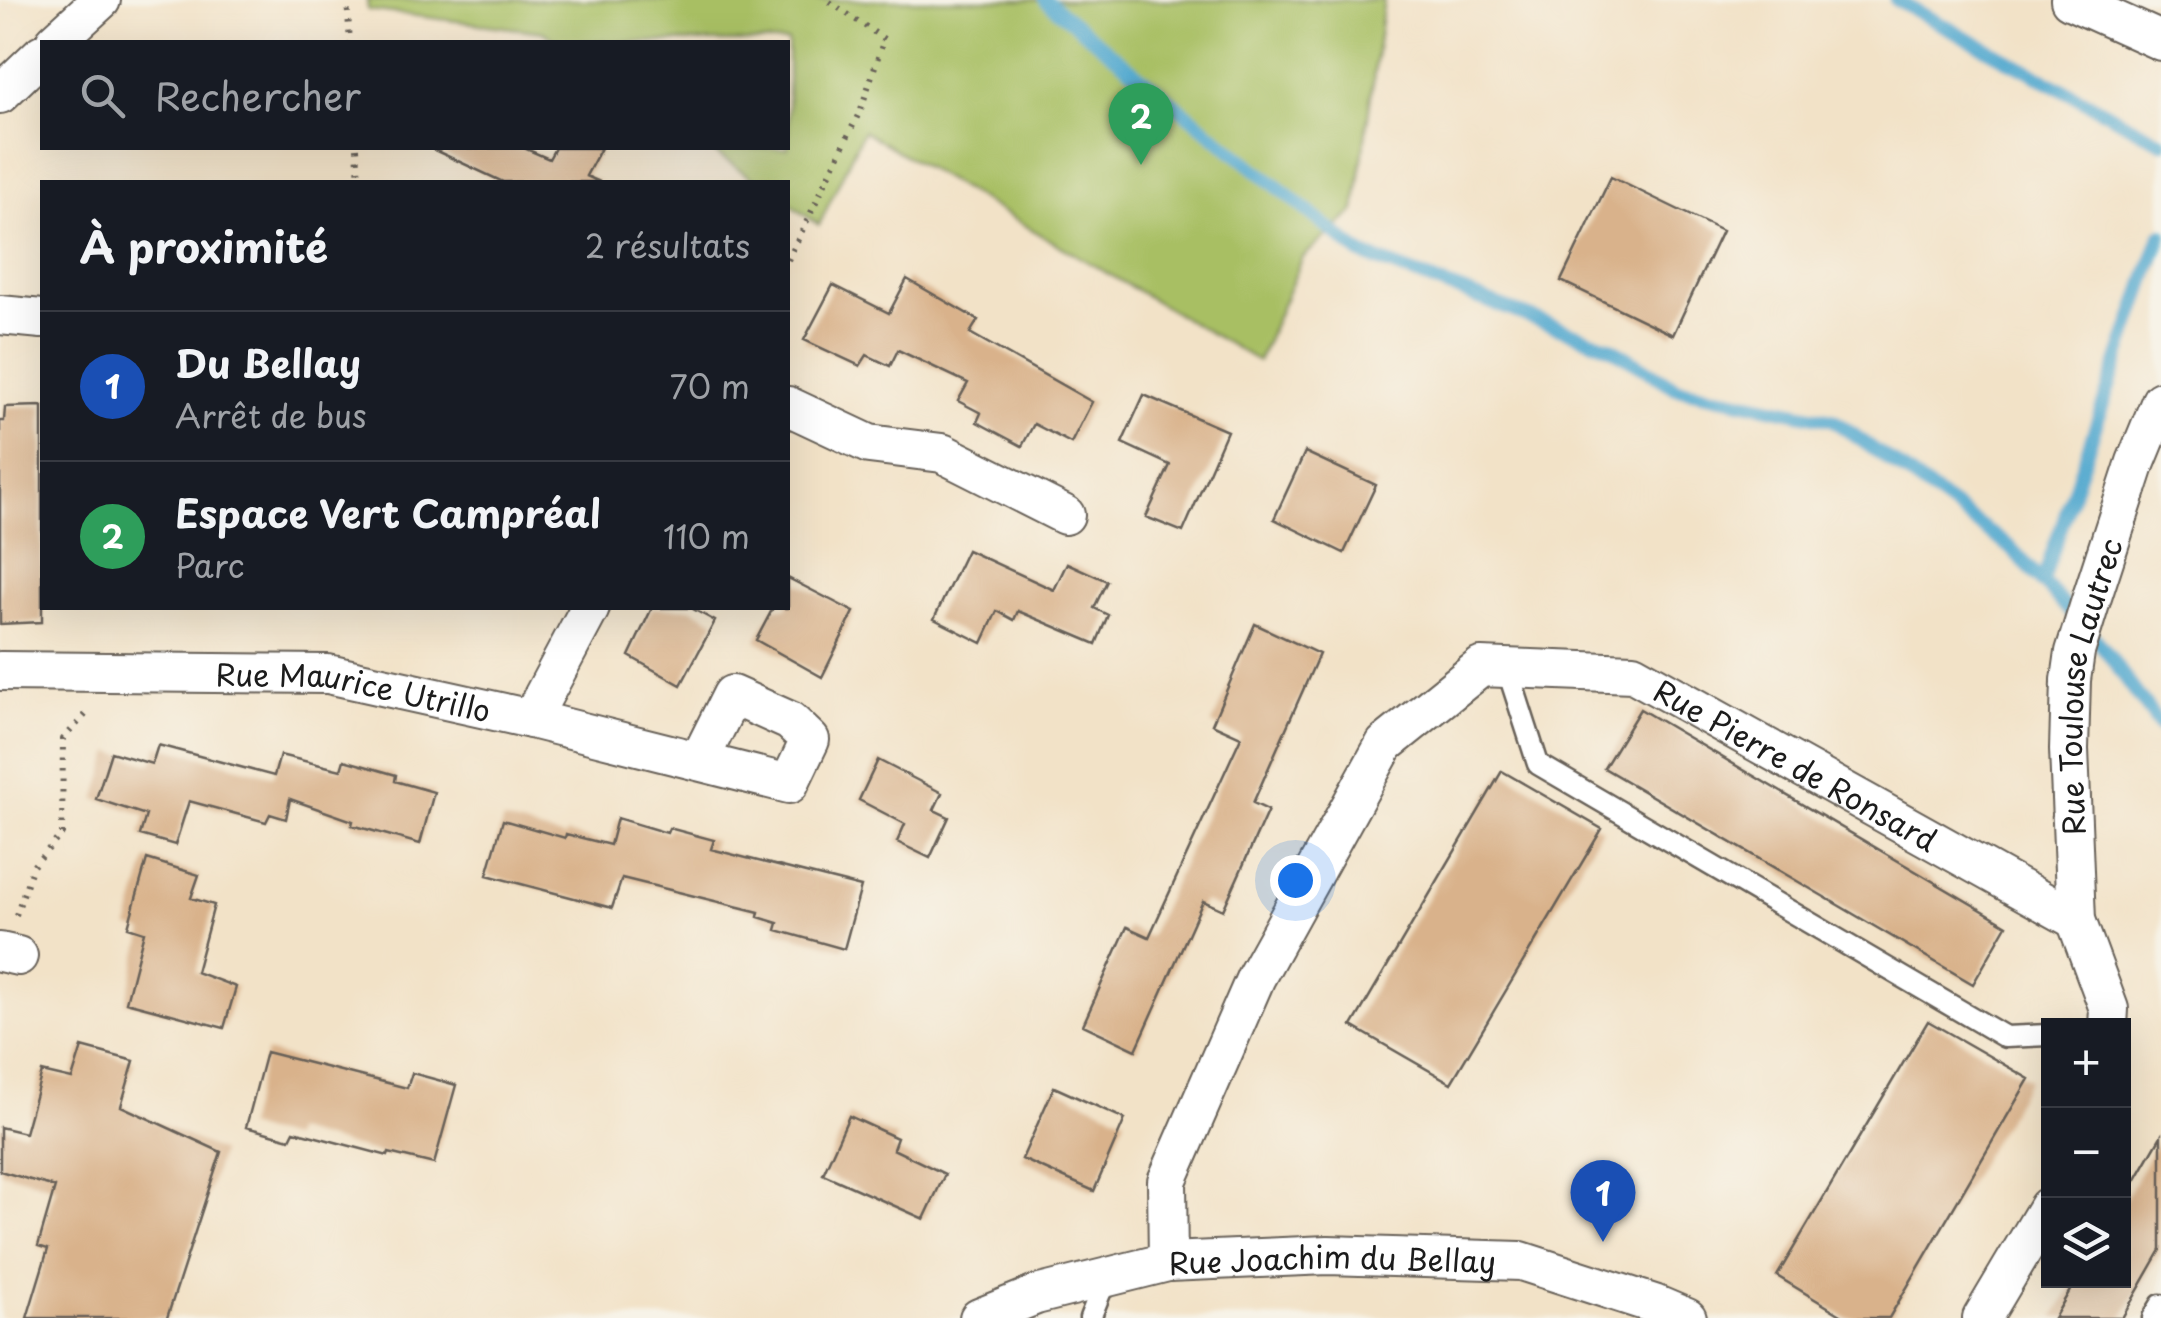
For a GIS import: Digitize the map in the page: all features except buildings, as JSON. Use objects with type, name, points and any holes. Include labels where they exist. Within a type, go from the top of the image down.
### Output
[{"type":"street","points":[[57,40],[101,0]]},
{"type":"street","points":[[2070,0],[2161,41]]},
{"type":"street","points":[[0,94],[40,56]]},
{"type":"street","points":[[0,316],[40,319]]},
{"type":"street","name":"Rue Toulouse Lautrec","points":[[2076,920],[2069,749],[2075,652],[2136,462],[2161,402]]},
{"type":"street","points":[[790,407],[869,444],[942,453],[1065,515]]},
{"type":"street","points":[[531,719],[589,610]]},
{"type":"street","name":"Rue Pierre de Ronsard","points":[[1168,1262],[1167,1181],[1256,977],[1385,744],[1481,666],[1632,673],[2076,920]]},
{"type":"street","name":"Rue Maurice Utrillo","points":[[0,671],[328,674],[699,761]]},
{"type":"street","points":[[2076,920],[2109,1009],[2108,1018]]},
{"type":"street","points":[[1982,1318],[2041,1219]]},
{"type":"street","name":"Rue Joachim du Bellay","points":[[979,1318],[1036,1295],[1168,1262],[1328,1255],[1522,1261],[1662,1313]]},
{"type":"lane","points":[[1508,668],[1538,764],[2005,1037],[2041,1035]]},
{"type":"lane","points":[[1090,1318],[1106,1278]]},
{"type":"lane","points":[[2153,1318],[2161,1305]]},
{"type":"path","points":[[347,0],[350,40]]},
{"type":"path","points":[[790,256],[861,109],[884,39],[828,0]]},
{"type":"path","points":[[357,150],[360,180]]},
{"type":"path","points":[[7,953],[33,866],[62,834],[63,738],[124,672]]},
{"type":"green space","points":[[367,0],[1384,0],[1355,211],[1303,257],[1258,361],[863,131],[819,225],[790,204],[790,180],[755,180],[711,150],[790,150],[790,40],[556,40],[543,32],[368,10]]},
{"type":"waterway","points":[[1045,0],[1361,254],[1610,347],[1676,388],[1833,420],[2011,548],[2102,646],[2161,727]]},
{"type":"waterway","points":[[1896,0],[2161,142]]},
{"type":"waterway","points":[[2042,583],[2161,235]]},
{"type":"place","name":"Espace Vert Campréal","points":[[1141,165]]},
{"type":"place","name":"Du Bellay","points":[[1603,1242]]}]
